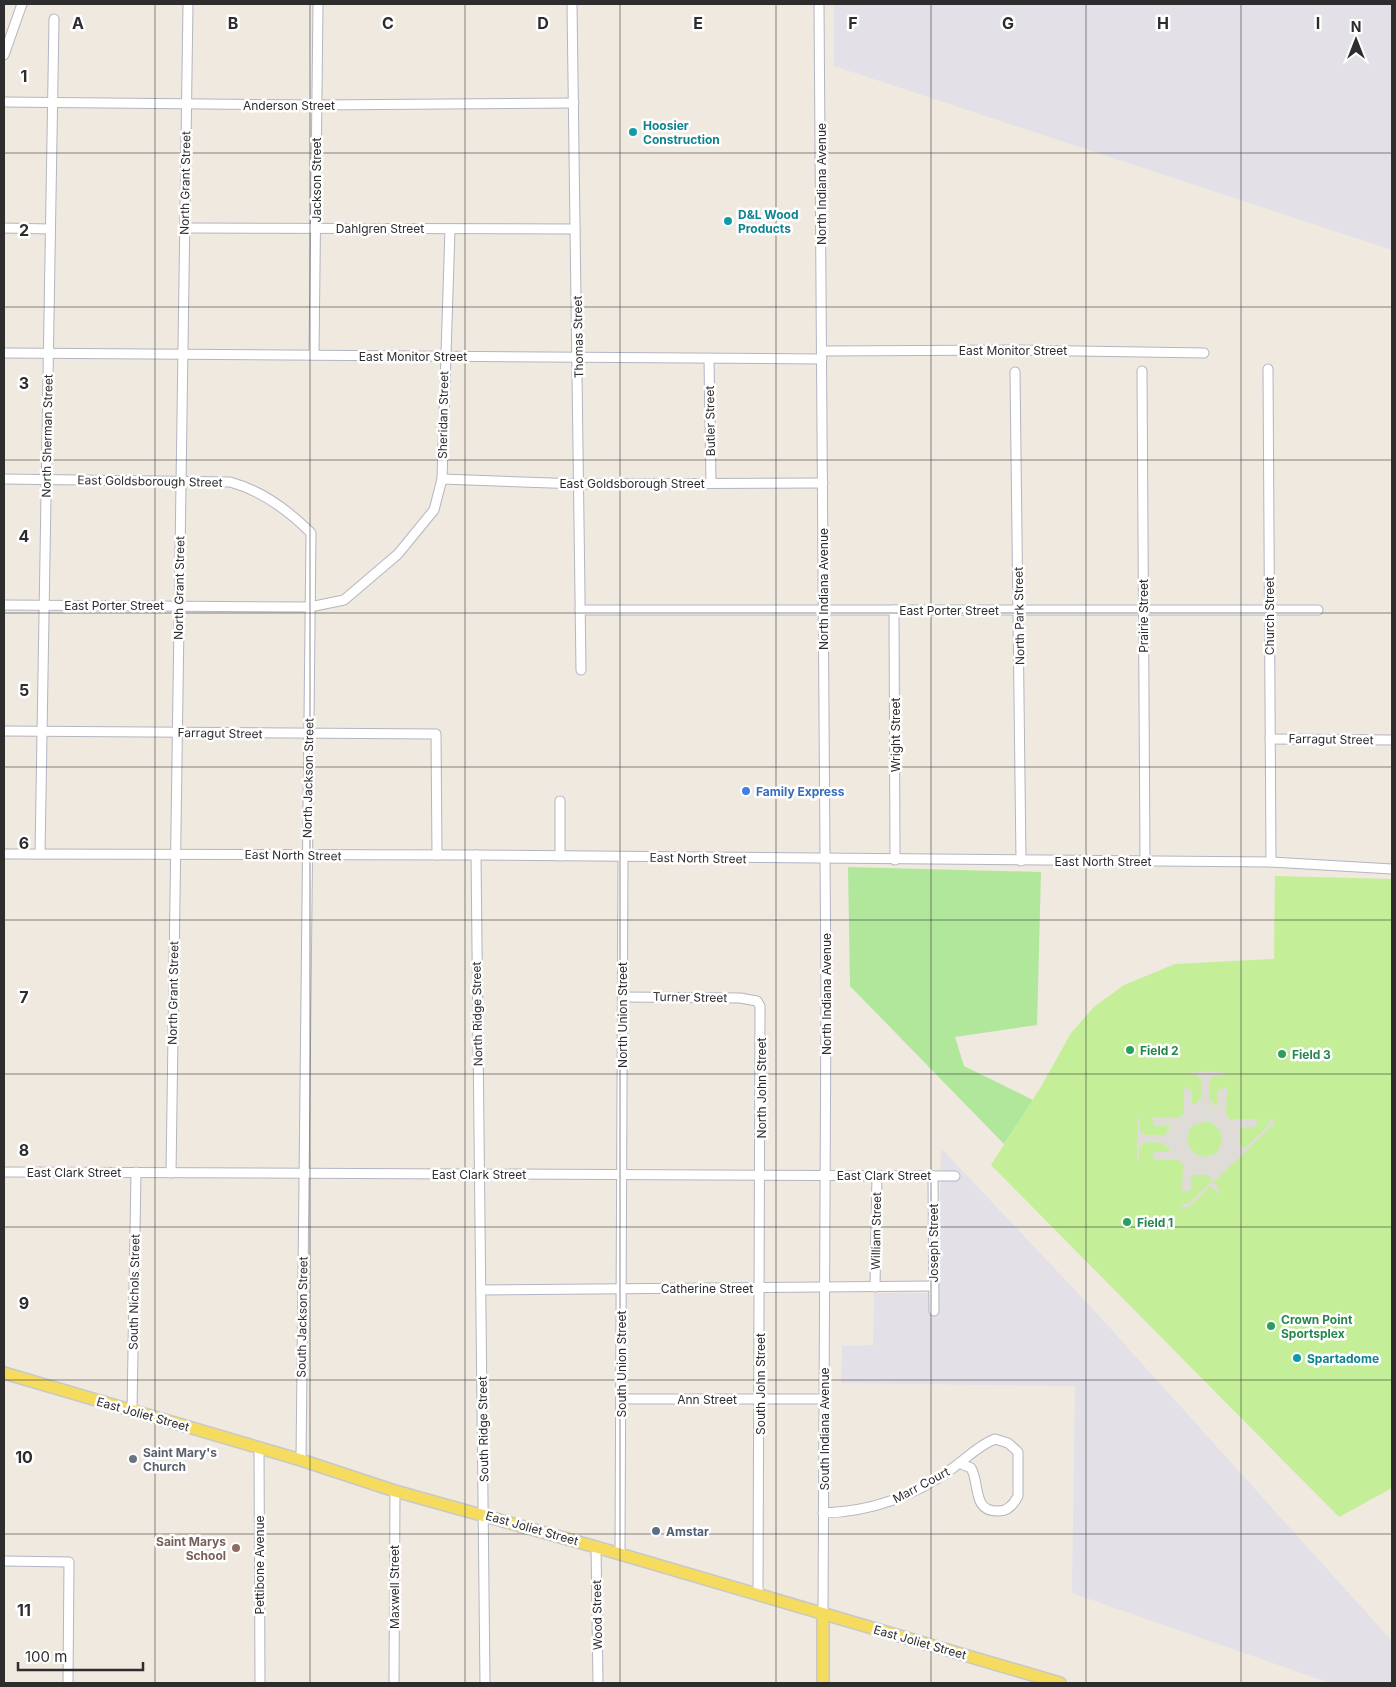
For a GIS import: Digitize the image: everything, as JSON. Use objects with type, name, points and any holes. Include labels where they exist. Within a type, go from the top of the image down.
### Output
[{"type":"main road","name":"East Joliet Street","points":[[4,1374],[301,1460],[395,1491],[484,1514],[1060,1683]]},
{"type":"main road","name":"South Indiana Avenue","points":[[823,1614],[823,1683]]},
{"type":"street","points":[[4,55],[22,4]]},
{"type":"street","name":"North Grant Street","points":[[171,1172],[188,4]]},
{"type":"street","name":"Jackson Street","points":[[314,355],[318,4]]},
{"type":"street","name":"Thomas Street","points":[[572,4],[579,358],[581,670]]},
{"type":"street","name":"North Indiana Avenue","points":[[819,4],[824,610],[825,1175]]},
{"type":"street","name":"North Sherman Street","points":[[40,854],[54,19]]},
{"type":"street","name":"Anderson Street","points":[[4,102],[316,105],[574,103]]},
{"type":"street","points":[[4,228],[50,229]]},
{"type":"street","name":"Dahlgren Street","points":[[185,228],[575,229]]},
{"type":"street","name":"Sheridan Street","points":[[344,600],[398,554],[434,510],[442,479],[444,356],[450,229]]},
{"type":"street","name":"East Monitor Street","points":[[4,353],[708,359],[1016,350],[1204,353]]},
{"type":"street","name":"Butler Street","points":[[708,359],[711,483]]},
{"type":"street","name":"Church Street","points":[[1268,369],[1271,862]]},
{"type":"street","name":"Prairie Street","points":[[1142,371],[1145,861]]},
{"type":"street","name":"North Park Street","points":[[1015,372],[1020,610],[1021,861]]},
{"type":"street","name":"East Goldsborough Street","points":[[4,479],[230,482],[245,486],[294,516],[311,533]]},
{"type":"street","name":"East Goldsborough Street","points":[[442,479],[579,484],[823,483]]},
{"type":"street","name":"North Jackson Street","points":[[304,1173],[311,533]]},
{"type":"street","name":"East Porter Street","points":[[4,605],[310,607],[344,600]]},
{"type":"street","name":"East Porter Street","points":[[580,610],[1318,610]]},
{"type":"street","name":"Wright Street","points":[[894,610],[896,860]]},
{"type":"street","name":"Farragut Street","points":[[4,731],[436,734],[437,855]]},
{"type":"street","name":"Farragut Street","points":[[1270,739],[1392,740]]},
{"type":"street","points":[[560,801],[560,856]]},
{"type":"street","name":"East North Street","points":[[4,854],[175,853],[1271,862],[1392,869]]},
{"type":"street","name":"North Ridge Street","points":[[476,855],[479,1174]]},
{"type":"street","name":"North Union Street","points":[[621,1174],[622,857]]},
{"type":"street","name":"Turner Street","points":[[622,997],[740,998],[757,1001]]},
{"type":"street","name":"North John Street","points":[[757,1001],[760,1006],[761,1015],[760,1175]]},
{"type":"street","name":"East Clark Street","points":[[4,1172],[955,1176]]},
{"type":"street","name":"South Nichols Street","points":[[132,1411],[136,1172]]},
{"type":"street","name":"South Jackson Street","points":[[301,1460],[304,1173]]},
{"type":"street","name":"South Ridge Street","points":[[479,1174],[485,1683]]},
{"type":"street","name":"South Union Street","points":[[620,1554],[621,1174]]},
{"type":"street","name":"South John Street","points":[[758,1594],[760,1175]]},
{"type":"street","name":"South Indiana Avenue","points":[[823,1614],[825,1175]]},
{"type":"street","name":"William Street","points":[[876,1287],[877,1175]]},
{"type":"street","name":"Joseph Street","points":[[933,1176],[934,1311]]},
{"type":"street","name":"Catherine Street","points":[[481,1290],[933,1286]]},
{"type":"street","name":"Ann Street","points":[[621,1399],[824,1399]]},
{"type":"street","name":"Marr Court","points":[[823,1513],[853,1512],[892,1501],[926,1485],[989,1441],[1001,1439],[1018,1452],[1020,1460],[1018,1496],[1015,1502],[1006,1510],[1000,1512],[986,1508],[978,1498],[972,1468],[959,1463]]},
{"type":"street","name":"Pettibone Avenue","points":[[259,1448],[260,1683]]},
{"type":"street","name":"Maxwell Street","points":[[394,1683],[395,1491]]},
{"type":"street","name":"Wood Street","points":[[596,1547],[598,1683]]},
{"type":"street","points":[[4,1561],[69,1562],[68,1683]]},
{"type":"shaded area","points":[[834,4],[1392,4],[1392,250],[834,66]]},
{"type":"shaded area","points":[[1209,1071],[1227,1073],[1227,1075],[1214,1075],[1213,1078],[1209,1079],[1209,1101],[1213,1101],[1213,1105],[1218,1105],[1218,1089],[1227,1087],[1226,1114],[1230,1119],[1258,1119],[1255,1127],[1240,1128],[1240,1144],[1244,1149],[1270,1124],[1270,1119],[1273,1119],[1273,1125],[1213,1183],[1219,1186],[1217,1187],[1220,1191],[1218,1193],[1210,1186],[1189,1207],[1182,1207],[1182,1204],[1188,1204],[1213,1180],[1208,1175],[1191,1175],[1191,1190],[1182,1192],[1183,1165],[1178,1160],[1151,1160],[1154,1157],[1154,1152],[1169,1152],[1169,1147],[1165,1147],[1165,1143],[1143,1142],[1143,1146],[1139,1146],[1139,1160],[1137,1160],[1138,1117],[1140,1117],[1140,1131],[1144,1131],[1144,1135],[1165,1135],[1166,1131],[1169,1131],[1169,1126],[1154,1126],[1152,1117],[1179,1118],[1184,1113],[1184,1086],[1187,1089],[1192,1089],[1192,1104],[1197,1104],[1198,1100],[1201,1100],[1202,1078],[1198,1078],[1198,1074],[1184,1073]],"holes":[[[1210,1122],[1220,1130],[1222,1141],[1217,1153],[1205,1157],[1194,1153],[1187,1143],[1192,1126]]]},
{"type":"shaded area","points":[[941,1148],[1090,1306],[1392,1641],[1392,1683],[1330,1683],[1072,1593],[1075,1386],[841,1383],[842,1346],[873,1345],[874,1293],[939,1293]]},
{"type":"green space","points":[[848,867],[1041,872],[1037,1025],[955,1037],[964,1066],[1033,1100],[1004,1144],[850,986]]},
{"type":"green space","name":"Crown Point Sportsplex","points":[[1275,876],[1392,879],[1392,1488],[1339,1517],[991,1165],[1042,1085],[1071,1033],[1095,1006],[1124,985],[1175,964],[1274,959]]},
{"type":"place","name":"Hoosier Construction","points":[[633,132]]},
{"type":"place","name":"D&L Wood Products","points":[[728,221]]},
{"type":"place","name":"Family Express","points":[[746,791]]},
{"type":"place","name":"Field 2","points":[[1130,1050]]},
{"type":"place","name":"Field 3","points":[[1282,1054]]},
{"type":"place","name":"Field 1","points":[[1127,1222]]},
{"type":"place","name":"Crown Point Sportsplex","points":[[1271,1326]]},
{"type":"place","name":"Spartadome","points":[[1297,1358]]},
{"type":"place","name":"Saint Mary's Church","points":[[133,1459]]},
{"type":"place","name":"Amstar","points":[[656,1531]]},
{"type":"place","name":"Saint Marys School","points":[[236,1548]]}]
